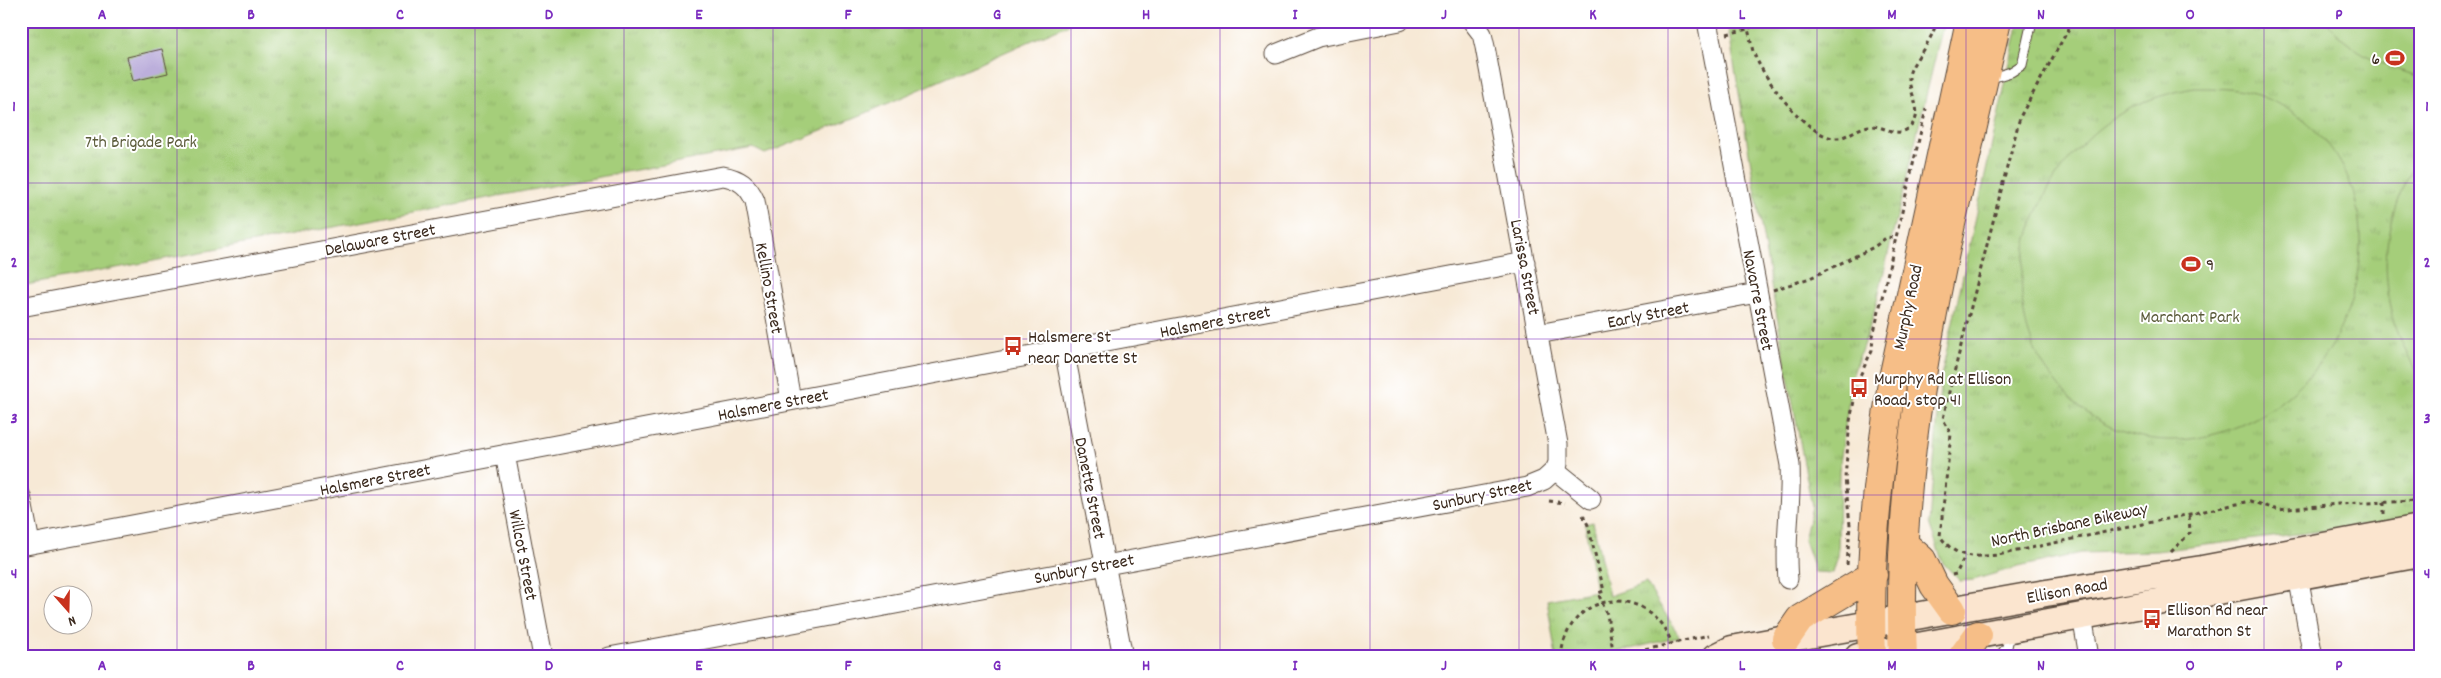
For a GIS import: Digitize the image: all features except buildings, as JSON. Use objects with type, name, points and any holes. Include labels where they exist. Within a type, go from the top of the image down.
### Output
[{"type":"main road","name":"Murphy Road","points":[[1867,656],[1872,624],[1873,575],[1883,443],[1892,382],[1970,21]]},
{"type":"main road","name":"Murphy Road","points":[[1903,653],[1904,544],[1914,422],[1928,331],[1997,21]]},
{"type":"main road","name":"Ellison Road","points":[[1867,656],[1903,653],[1978,635],[2082,616],[2296,564],[2420,528]]},
{"type":"main road","points":[[1904,544],[1922,560],[1934,585],[1952,610]]},
{"type":"main road","name":"Ellison Road","points":[[1716,657],[1732,649],[1786,639],[2202,569],[2420,554]]},
{"type":"main road","points":[[1786,639],[1800,619],[1873,575]]},
{"type":"main road","points":[[1962,657],[1978,635]]},
{"type":"street","points":[[1276,54],[1318,37],[1400,21]]},
{"type":"street","name":"Larissa Street","points":[[1472,21],[1482,34],[1485,46],[1525,262],[1558,444],[1558,463],[1554,470]]},
{"type":"street","name":"Navarre Street","points":[[1707,21],[1790,465],[1791,488],[1785,544],[1788,579]]},
{"type":"street","name":"Delaware Street","points":[[21,307],[715,177],[723,176],[739,180]]},
{"type":"street","name":"Kellino Street","points":[[739,180],[751,192],[754,201],[791,400]]},
{"type":"street","name":"Halsmere Street","points":[[26,544],[1525,262]]},
{"type":"street","name":"Early Street","points":[[1538,334],[1757,293]]},
{"type":"street","name":"Danette Street","points":[[1064,349],[1123,657]]},
{"type":"street","name":"Willcot Street","points":[[505,454],[543,657]]},
{"type":"street","points":[[1554,470],[1584,504]]},
{"type":"street","name":"Sunbury Street","points":[[609,657],[1527,487],[1544,480],[1554,470]]},
{"type":"street","points":[[21,496],[26,544]]},
{"type":"street","points":[[2296,564],[2313,657]]},
{"type":"street","points":[[2082,616],[2089,657]]},
{"type":"lane","points":[[1984,80],[2011,72],[2022,65],[2032,21]]},
{"type":"lane","points":[[1999,657],[2007,647],[2010,629]]},
{"type":"path","points":[[1722,36],[1748,29],[1759,21]]},
{"type":"path","points":[[1748,29],[1754,52],[1769,80],[1790,109],[1824,135],[1838,138],[1871,126],[1893,133],[1903,132],[1913,124],[1917,110],[1908,78],[1911,66],[1920,58],[1936,28],[1936,21]]},
{"type":"path","name":"North Brisbane Bikeway","points":[[2073,21],[2020,117],[1991,222],[1943,419],[1951,434],[1940,536],[1949,549],[1966,556],[1998,555],[2250,501],[2278,510],[2338,504],[2420,501]]},
{"type":"path","points":[[1847,566],[1850,525],[1845,478],[1850,421],[1858,380],[1872,350],[1873,336],[1895,238],[1928,101]]},
{"type":"path","points":[[1757,293],[1794,285],[1862,253],[1887,237],[1895,238]]},
{"type":"path","points":[[1549,501],[1560,501],[1570,506]]},
{"type":"path","points":[[1584,504],[1582,514],[1588,525],[1604,591],[1598,593],[1607,614],[1614,657]]},
{"type":"path","points":[[2170,553],[2190,533],[2189,513]]},
{"type":"path","points":[[1561,657],[1562,644],[1570,626],[1581,613],[1602,602],[1611,600],[1636,604],[1653,613],[1665,626],[1672,644]]},
{"type":"green space","name":"7th Brigade Park","points":[[21,21],[1076,21],[866,113],[765,154],[753,148],[21,286]]},
{"type":"green space","points":[[1727,21],[1944,21],[1873,317],[1852,377],[1839,471],[1838,556],[1833,573],[1815,572],[1804,540],[1812,507],[1770,279]]},
{"type":"green space","name":"Marchant Park","points":[[2019,21],[2420,21],[2420,517],[2347,528],[2156,551],[2081,553],[2014,568],[1973,580],[1960,581],[1943,563],[1929,523],[1941,376]]},
{"type":"green space","name":"6","points":[[2325,21],[2420,21],[2420,77],[2394,68],[2356,49],[2334,32]]},
{"type":"green space","name":"9","points":[[2194,88],[2237,90],[2267,98],[2288,109],[2317,132],[2342,165],[2353,190],[2359,218],[2360,247],[2356,281],[2346,314],[2332,344],[2313,371],[2289,395],[2262,414],[2231,429],[2183,440],[2155,439],[2127,433],[2101,422],[2080,407],[2046,370],[2030,337],[2023,305],[2022,272],[2028,239],[2039,207],[2055,178],[2076,151],[2100,128],[2127,110],[2160,96]]},
{"type":"green space","points":[[2420,157],[2420,379],[2406,352],[2396,324],[2389,296],[2386,268],[2388,239],[2394,212],[2404,184]]},
{"type":"green space","points":[[1593,522],[1609,596],[1646,583],[1680,637],[1596,657],[1556,657],[1547,600],[1596,591],[1585,524]]},
{"type":"place","name":"6","points":[[2395,58]]},
{"type":"place","name":"9","points":[[2191,264]]},
{"type":"place","name":"Halsmere St near Danette St","points":[[1013,346]]},
{"type":"place","name":"Murphy Rd at Ellison Road, stop 41","points":[[1859,388]]},
{"type":"place","name":"Ellison Rd near Marathon St","points":[[2152,619]]}]
